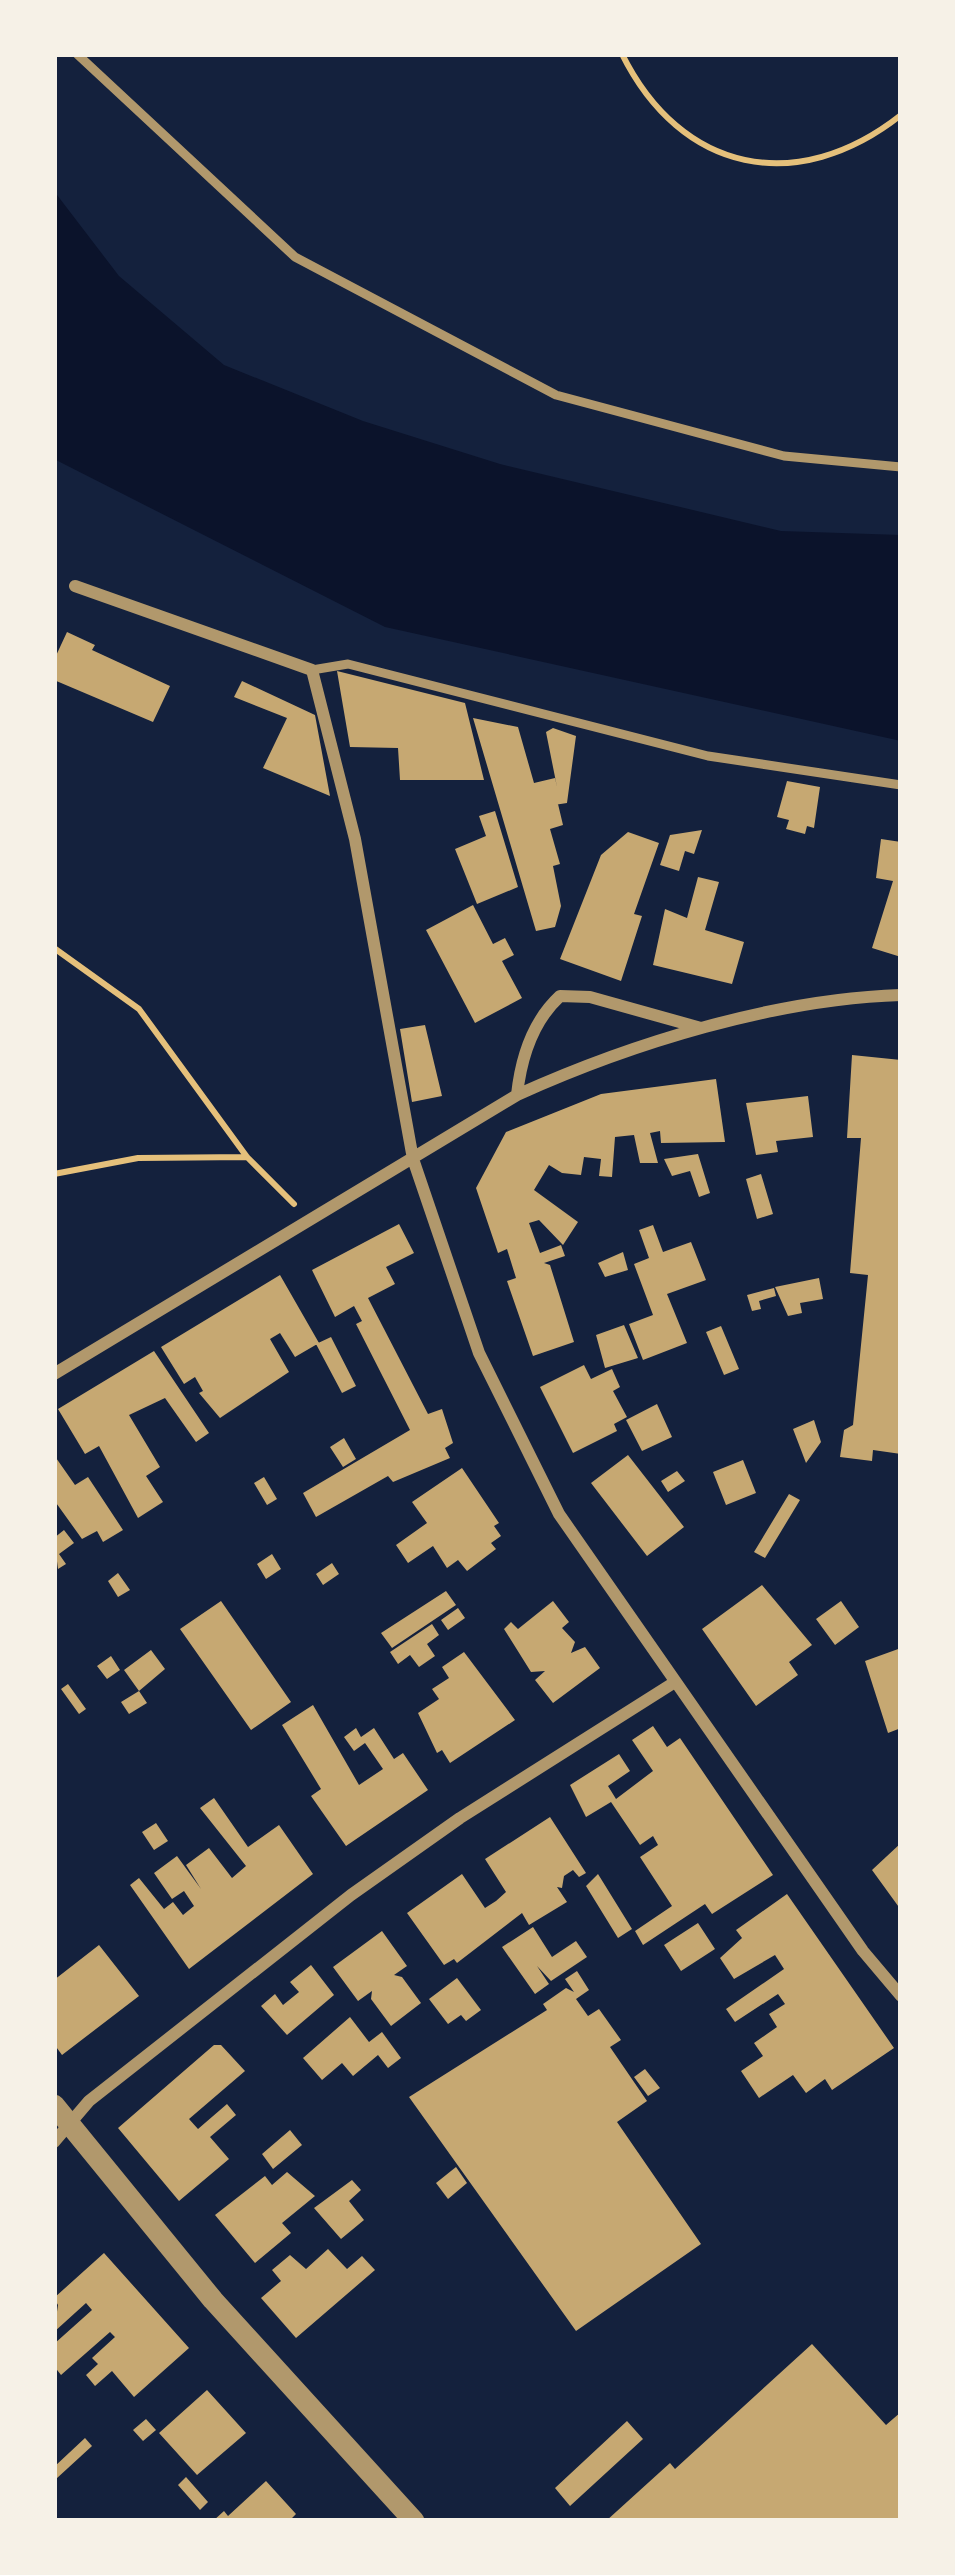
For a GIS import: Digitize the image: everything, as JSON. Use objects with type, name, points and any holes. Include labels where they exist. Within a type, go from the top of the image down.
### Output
[{"type":"street","points":[[75,586],[312,670],[355,839],[412,1159],[479,1353],[559,1514],[863,1952],[901,1996]]},
{"type":"street","points":[[54,1374],[517,1095],[577,1068],[703,1028],[901,995]]},
{"type":"street","points":[[517,1095],[520,1067],[541,1013],[560,996],[590,997],[666,1022],[703,1028]]},
{"type":"street","points":[[54,2142],[89,2101],[351,1895],[460,1818],[674,1682]]},
{"type":"street","points":[[54,2105],[213,2300],[414,2521]]},
{"type":"lane","points":[[77,54],[295,257],[556,395],[784,456],[901,467]]},
{"type":"lane","points":[[312,670],[348,664],[708,756],[901,785]]},
{"type":"path","points":[[622,54],[638,87],[670,123],[700,145],[749,162],[803,163],[847,152],[901,115]]},
{"type":"path","points":[[54,948],[139,1010],[247,1157],[310,1219]]},
{"type":"path","points":[[54,1174],[138,1158],[247,1157]]},
{"type":"water","points":[[54,191],[119,276],[224,365],[363,421],[500,464],[781,531],[901,535],[901,741],[385,627],[54,459]]},
{"type":"building","points":[[67,632],[95,645],[92,650],[170,686],[153,722],[54,680],[54,660]]},
{"type":"building","points":[[337,671],[465,703],[484,780],[400,780],[398,748],[350,747]]},
{"type":"building","points":[[242,681],[315,715],[330,796],[263,768],[287,718],[234,697]]},
{"type":"building","points":[[473,718],[518,727],[534,783],[555,778],[557,787],[546,732],[553,728],[576,736],[567,803],[558,804],[563,825],[550,829],[560,864],[553,866],[561,906],[555,927],[536,931]]},
{"type":"building","points":[[787,781],[820,787],[814,828],[807,826],[805,834],[786,829],[789,820],[777,817]]},
{"type":"building","points":[[495,811],[518,887],[477,904],[455,849],[486,836],[479,816]]},
{"type":"building","points":[[702,830],[694,854],[685,851],[679,871],[660,865],[670,835]]},
{"type":"building","points":[[628,832],[659,843],[634,914],[642,916],[621,981],[560,959],[601,855]]},
{"type":"building","points":[[881,839],[901,842],[901,957],[872,948],[893,881],[876,878]]},
{"type":"building","points":[[698,877],[719,882],[705,930],[744,942],[732,984],[653,965],[665,909],[687,918]]},
{"type":"building","points":[[473,905],[493,944],[505,938],[514,955],[502,961],[522,998],[475,1023],[426,930]]},
{"type":"building","points":[[425,1025],[442,1096],[412,1102],[400,1029]]},
{"type":"building","points":[[852,1055],[901,1060],[901,1454],[873,1450],[872,1461],[840,1457],[844,1430],[853,1425],[868,1275],[850,1273],[861,1138],[847,1138]]},
{"type":"building","points":[[716,1079],[725,1142],[661,1143],[660,1131],[650,1133],[658,1163],[640,1163],[634,1135],[615,1137],[612,1177],[599,1176],[601,1159],[584,1157],[581,1175],[562,1173],[549,1165],[534,1190],[578,1222],[563,1245],[539,1220],[529,1223],[540,1253],[561,1245],[565,1256],[544,1263],[550,1265],[574,1342],[533,1356],[507,1281],[516,1278],[507,1249],[498,1253],[476,1188],[506,1132],[601,1094]]},
{"type":"building","points":[[808,1096],[813,1137],[776,1141],[778,1152],[756,1155],[746,1103]]},
{"type":"building","points":[[698,1154],[710,1193],[699,1197],[690,1171],[672,1176],[664,1159]]},
{"type":"building","points":[[761,1174],[773,1214],[757,1219],[746,1179]]},
{"type":"building","points":[[399,1224],[414,1253],[386,1267],[395,1284],[368,1298],[428,1414],[442,1409],[453,1443],[445,1448],[450,1458],[393,1482],[388,1476],[316,1517],[303,1493],[410,1430],[356,1324],[362,1321],[354,1306],[335,1317],[312,1270]]},
{"type":"building","points":[[653,1225],[663,1252],[691,1242],[706,1280],[667,1294],[687,1343],[643,1360],[629,1324],[653,1315],[634,1264],[649,1258],[639,1230]]},
{"type":"building","points":[[623,1252],[628,1270],[605,1277],[598,1263]]},
{"type":"building","points":[[280,1275],[319,1343],[295,1357],[280,1333],[270,1339],[289,1372],[220,1418],[199,1393],[203,1391],[195,1377],[184,1384],[161,1347]]},
{"type":"building","points":[[819,1278],[823,1299],[800,1303],[802,1313],[788,1316],[775,1287]]},
{"type":"building","points":[[774,1288],[776,1296],[759,1301],[761,1309],[752,1311],[747,1295]]},
{"type":"building","points":[[624,1325],[638,1358],[605,1368],[596,1335]]},
{"type":"building","points":[[721,1326],[739,1369],[724,1375],[706,1332]]},
{"type":"building","points":[[331,1337],[356,1386],[342,1393],[316,1344]]},
{"type":"building","points":[[154,1351],[209,1433],[196,1442],[165,1398],[129,1415],[160,1467],[146,1476],[163,1502],[138,1518],[99,1446],[85,1454],[58,1409]]},
{"type":"building","points":[[584,1365],[591,1379],[612,1369],[620,1387],[613,1391],[627,1417],[614,1424],[617,1431],[573,1453],[540,1387]]},
{"type":"building","points":[[657,1404],[672,1437],[642,1451],[626,1420]]},
{"type":"building","points":[[814,1420],[821,1442],[806,1463],[793,1429]]},
{"type":"building","points":[[344,1438],[356,1459],[343,1467],[330,1447]]},
{"type":"building","points":[[54,1455],[75,1485],[88,1477],[123,1530],[103,1542],[97,1531],[82,1539],[54,1500]]},
{"type":"building","points":[[628,1455],[684,1527],[647,1556],[591,1483]]},
{"type":"building","points":[[743,1460],[756,1493],[726,1505],[713,1472]]},
{"type":"building","points":[[462,1468],[499,1523],[494,1526],[501,1536],[491,1543],[496,1549],[467,1571],[458,1560],[447,1568],[433,1546],[408,1563],[396,1545],[427,1523],[412,1502]]},
{"type":"building","points":[[677,1471],[685,1481],[668,1492],[661,1481]]},
{"type":"building","points":[[264,1477],[277,1499],[267,1505],[254,1483]]},
{"type":"building","points":[[789,1494],[800,1500],[765,1558],[754,1552]]},
{"type":"building","points":[[64,1530],[74,1543],[59,1554],[66,1564],[58,1569],[54,1538]]},
{"type":"building","points":[[272,1554],[281,1569],[266,1579],[257,1564]]},
{"type":"building","points":[[332,1563],[339,1574],[323,1585],[316,1574]]},
{"type":"building","points":[[118,1573],[130,1590],[118,1597],[108,1581]]},
{"type":"building","points":[[762,1585],[812,1645],[789,1662],[798,1675],[756,1706],[702,1629]]},
{"type":"building","points":[[446,1591],[456,1605],[392,1648],[381,1633]]},
{"type":"building","points":[[221,1601],[291,1702],[251,1730],[180,1629]]},
{"type":"building","points":[[553,1601],[569,1622],[562,1628],[575,1642],[571,1653],[585,1647],[600,1668],[553,1703],[535,1680],[545,1671],[531,1672],[504,1629],[511,1622],[518,1629]]},
{"type":"building","points":[[841,1601],[859,1627],[835,1645],[816,1619]]},
{"type":"building","points":[[458,1608],[465,1618],[448,1630],[441,1620]]},
{"type":"building","points":[[432,1624],[439,1635],[427,1644],[435,1656],[419,1667],[410,1655],[398,1664],[390,1652]]},
{"type":"building","points":[[901,1648],[901,1728],[888,1733],[865,1661]]},
{"type":"building","points":[[151,1650],[165,1669],[139,1691],[124,1670]]},
{"type":"building","points":[[464,1652],[515,1720],[450,1763],[442,1750],[437,1753],[418,1713],[439,1699],[432,1689],[449,1678],[442,1667]]},
{"type":"building","points":[[111,1656],[120,1670],[107,1679],[97,1666]]},
{"type":"building","points":[[68,1684],[86,1709],[79,1714],[61,1689]]},
{"type":"building","points":[[139,1691],[147,1703],[129,1714],[121,1702]]},
{"type":"building","points":[[313,1705],[359,1785],[383,1769],[365,1743],[354,1751],[344,1737],[356,1728],[361,1737],[374,1728],[394,1759],[403,1753],[428,1790],[346,1846],[311,1796],[321,1789],[282,1725]]},
{"type":"building","points":[[653,1726],[667,1747],[680,1738],[773,1875],[712,1914],[705,1904],[643,1945],[635,1931],[672,1906],[640,1857],[658,1845],[653,1836],[640,1845],[611,1802],[586,1817],[570,1785],[619,1754],[630,1771],[608,1786],[616,1799],[653,1771],[632,1740]]},
{"type":"building","points":[[214,1798],[248,1847],[279,1825],[313,1874],[189,1969],[130,1885],[139,1878],[164,1909],[173,1902],[183,1915],[194,1906],[184,1891],[172,1899],[154,1873],[177,1856],[201,1889],[186,1865],[209,1848],[232,1878],[246,1866],[200,1808]]},
{"type":"building","points":[[550,1817],[586,1873],[579,1877],[573,1870],[564,1876],[562,1888],[557,1887],[567,1902],[529,1925],[522,1913],[457,1963],[454,1959],[444,1965],[407,1913],[462,1874],[485,1908],[496,1901],[506,1892],[485,1859]]},
{"type":"building","points":[[156,1823],[168,1841],[154,1850],[142,1832]]},
{"type":"building","points":[[901,1843],[901,1910],[872,1870]]},
{"type":"building","points":[[598,1874],[632,1929],[618,1938],[586,1886]]},
{"type":"building","points":[[787,1894],[894,2048],[832,2090],[825,2079],[806,2093],[793,2075],[759,2098],[741,2071],[763,2056],[754,2043],[777,2027],[769,2014],[785,2004],[778,1994],[735,2022],[726,2009],[784,1969],[775,1955],[734,1979],[720,1958],[742,1938],[736,1930]]},
{"type":"building","points":[[698,1923],[715,1949],[681,1971],[664,1945]]},
{"type":"building","points":[[533,1927],[552,1957],[576,1941],[587,1957],[551,1981],[537,1966],[549,1984],[535,1994],[502,1947]]},
{"type":"building","points":[[382,1931],[407,1966],[394,1975],[402,1977],[421,2003],[391,2026],[371,1999],[372,1991],[358,2001],[333,1967]]},
{"type":"building","points":[[99,1945],[139,1996],[62,2055],[54,2044],[54,1980]]},
{"type":"building","points":[[311,1965],[334,1995],[287,2035],[261,2006],[275,1994],[283,2005],[299,1992],[290,1982]]},
{"type":"building","points":[[577,1971],[589,1990],[576,1999],[588,2016],[599,2009],[621,2040],[610,2047],[647,2101],[617,2122],[701,2244],[576,2331],[409,2097],[547,2010],[543,2004],[566,1988],[574,1992],[565,1979]]},
{"type":"building","points":[[457,1978],[481,2010],[466,2021],[461,2015],[448,2024],[429,1999]]},
{"type":"building","points":[[350,2017],[369,2042],[382,2032],[401,2058],[388,2068],[378,2055],[353,2076],[342,2063],[322,2080],[303,2058]]},
{"type":"building","points":[[214,2045],[221,2045],[245,2071],[189,2119],[198,2129],[227,2104],[236,2115],[210,2137],[229,2159],[179,2201],[118,2128]]},
{"type":"building","points":[[645,2069],[660,2088],[648,2096],[634,2077]]},
{"type":"building","points":[[290,2130],[302,2145],[273,2169],[262,2154]]},
{"type":"building","points":[[456,2167],[467,2183],[448,2199],[436,2183]]},
{"type":"building","points":[[287,2172],[315,2196],[282,2223],[291,2233],[255,2263],[215,2215],[265,2176],[272,2185]]},
{"type":"building","points":[[352,2180],[361,2190],[349,2201],[364,2220],[341,2239],[314,2208]]},
{"type":"building","points":[[328,2249],[347,2269],[362,2256],[375,2270],[296,2338],[261,2298],[281,2281],[272,2270],[290,2255],[306,2269]]},
{"type":"building","points":[[104,2253],[189,2348],[134,2397],[112,2371],[95,2386],[86,2375],[98,2364],[92,2358],[115,2337],[110,2332],[61,2375],[54,2366],[54,2344],[92,2310],[86,2303],[54,2332],[58,2305],[54,2298]]},
{"type":"building","points":[[812,2344],[886,2425],[901,2412],[901,2521],[606,2521],[670,2463],[675,2469]]},
{"type":"building","points":[[207,2390],[246,2433],[197,2475],[159,2433]]},
{"type":"building","points":[[146,2419],[156,2430],[143,2441],[133,2430]]},
{"type":"building","points":[[627,2421],[643,2439],[570,2506],[555,2488]]},
{"type":"building","points":[[85,2438],[92,2446],[56,2479],[54,2467]]},
{"type":"building","points":[[186,2477],[208,2502],[200,2510],[178,2485]]},
{"type":"building","points":[[266,2481],[296,2514],[289,2521],[213,2521],[224,2511],[228,2516]]}]
